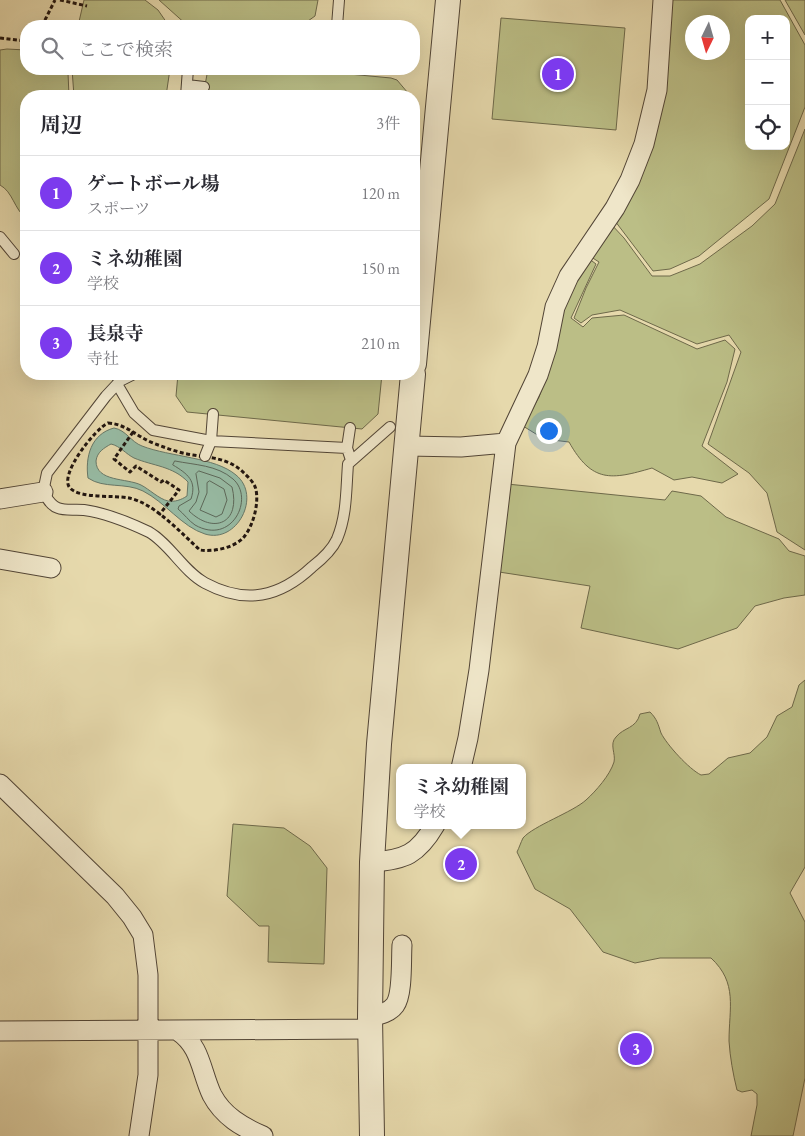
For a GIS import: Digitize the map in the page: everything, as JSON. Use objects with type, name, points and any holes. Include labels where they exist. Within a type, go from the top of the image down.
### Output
[{"type":"street","points":[[420,300],[448,0]]},
{"type":"street","points":[[462,764],[480,661],[506,443],[538,375],[547,347],[555,307],[569,276],[615,208],[630,180],[644,144],[657,90],[663,0]]},
{"type":"street","points":[[372,1136],[370,1023],[372,862],[379,744],[412,380]]},
{"type":"street","points":[[407,446],[461,447],[506,443]]},
{"type":"street","points":[[0,499],[43,492]]},
{"type":"street","points":[[0,559],[51,568]]},
{"type":"street","points":[[0,784],[71,851],[132,917],[143,935],[146,953],[149,1031],[148,1075],[139,1136]]},
{"type":"street","points":[[372,862],[392,861],[417,850],[432,829]]},
{"type":"street","points":[[0,1031],[178,1031],[196,1028],[370,1023],[395,1004],[399,990],[402,945]]},
{"type":"street","points":[[178,1031],[190,1039],[200,1060],[212,1096],[227,1115],[241,1126],[263,1136]]},
{"type":"lane","points":[[337,20],[339,0]]},
{"type":"lane","points":[[187,90],[188,75]]},
{"type":"lane","points":[[187,85],[204,87]]},
{"type":"lane","points":[[0,237],[14,254]]},
{"type":"lane","points":[[124,380],[117,384],[47,473],[43,492],[49,502],[58,509],[109,514],[150,533],[204,583],[234,594],[262,596],[283,590],[298,581],[322,559],[336,541],[344,518],[348,464],[390,427]]},
{"type":"lane","points":[[117,384],[134,413],[153,430],[211,441],[347,448]]},
{"type":"lane","points":[[205,456],[211,441],[213,414]]},
{"type":"lane","points":[[350,428],[347,448],[351,460]]},
{"type":"path","points":[[45,20],[55,0]]},
{"type":"path","points":[[60,0],[87,6]]},
{"type":"path","points":[[0,38],[20,40]]},
{"type":"path","points":[[108,423],[119,424],[133,431],[141,438],[176,452],[214,456],[241,470],[252,480],[256,491],[255,508],[252,522],[243,538],[231,546],[210,552],[200,550],[144,504],[130,498],[79,493],[70,488],[67,483],[68,472],[100,427],[108,423]]},
{"type":"path","points":[[133,431],[114,459],[130,472],[136,466],[161,482],[164,480],[179,490],[159,515]]},
{"type":"shaded area","points":[[84,0],[145,0],[158,10],[165,20],[79,20]]},
{"type":"shaded area","points":[[159,0],[318,0],[315,16],[309,20],[181,20]]},
{"type":"shaded area","points":[[668,0],[780,0],[788,15],[745,15],[745,150],[788,150],[769,199],[699,256],[670,269],[653,271],[615,221],[635,186]]},
{"type":"shaded area","points":[[785,0],[805,0],[805,35]]},
{"type":"shaded area","points":[[501,18],[625,28],[616,130],[492,119]]},
{"type":"shaded area","points":[[790,18],[805,45],[805,107],[790,145]]},
{"type":"shaded area","points":[[0,50],[20,50],[20,75],[68,75],[69,90],[20,90],[20,211],[8,192],[0,185]]},
{"type":"shaded area","points":[[72,75],[169,75],[167,90],[74,90]]},
{"type":"shaded area","points":[[207,75],[359,75],[391,78],[397,80],[405,90],[204,90]]},
{"type":"shaded area","points":[[805,129],[805,550],[777,532],[767,493],[749,473],[708,444],[741,352],[729,335],[697,344],[620,310],[592,315],[581,323],[574,318],[599,262],[588,255],[610,223],[624,238],[652,276],[670,276],[700,264],[752,226],[775,204]]},
{"type":"shaded area","points":[[588,258],[596,264],[571,318],[583,327],[592,318],[624,315],[697,349],[725,340],[735,349],[727,382],[702,446],[738,474],[722,483],[692,477],[674,480],[652,468],[625,475],[604,475],[586,465],[569,442],[544,439],[523,426],[539,397],[554,355],[562,306]]},
{"type":"shaded area","points":[[177,380],[381,380],[378,414],[362,429],[187,412],[176,396]]},
{"type":"shaded area","points":[[507,484],[665,500],[672,491],[701,496],[726,517],[779,539],[789,551],[805,556],[805,595],[784,598],[755,606],[737,628],[678,649],[581,628],[590,586],[499,572]]},
{"type":"shaded area","points":[[805,680],[805,867],[790,893],[805,922],[805,1078],[793,1136],[751,1136],[757,1105],[757,1094],[752,1090],[742,1092],[737,1090],[729,1041],[729,987],[720,967],[711,958],[660,958],[635,963],[603,952],[570,909],[535,889],[517,852],[523,838],[528,833],[580,805],[598,787],[614,762],[614,740],[619,734],[636,723],[640,714],[650,712],[656,719],[664,738],[679,756],[701,775],[709,774],[728,758],[750,753],[767,737],[777,716],[792,707],[799,685]]},
{"type":"shaded area","points":[[233,824],[284,828],[310,846],[327,868],[324,964],[268,962],[269,926],[259,926],[227,896]]},
{"type":"water","points":[[114,428],[118,429],[142,446],[216,464],[236,475],[243,484],[247,494],[246,506],[236,525],[227,532],[217,535],[205,534],[189,526],[159,501],[143,491],[136,488],[101,483],[88,478],[87,470],[91,447],[100,435]],"holes":[[[111,444],[134,458],[169,469],[182,477],[188,482],[187,496],[182,499],[168,501],[141,485],[101,473],[97,468],[96,461],[98,455]]]},
{"type":"place","name":"ゲートボール場","points":[[558,74]]},
{"type":"place","name":"ミネ幼稚園","points":[[461,864]]},
{"type":"place","name":"長泉寺","points":[[636,1049]]}]
